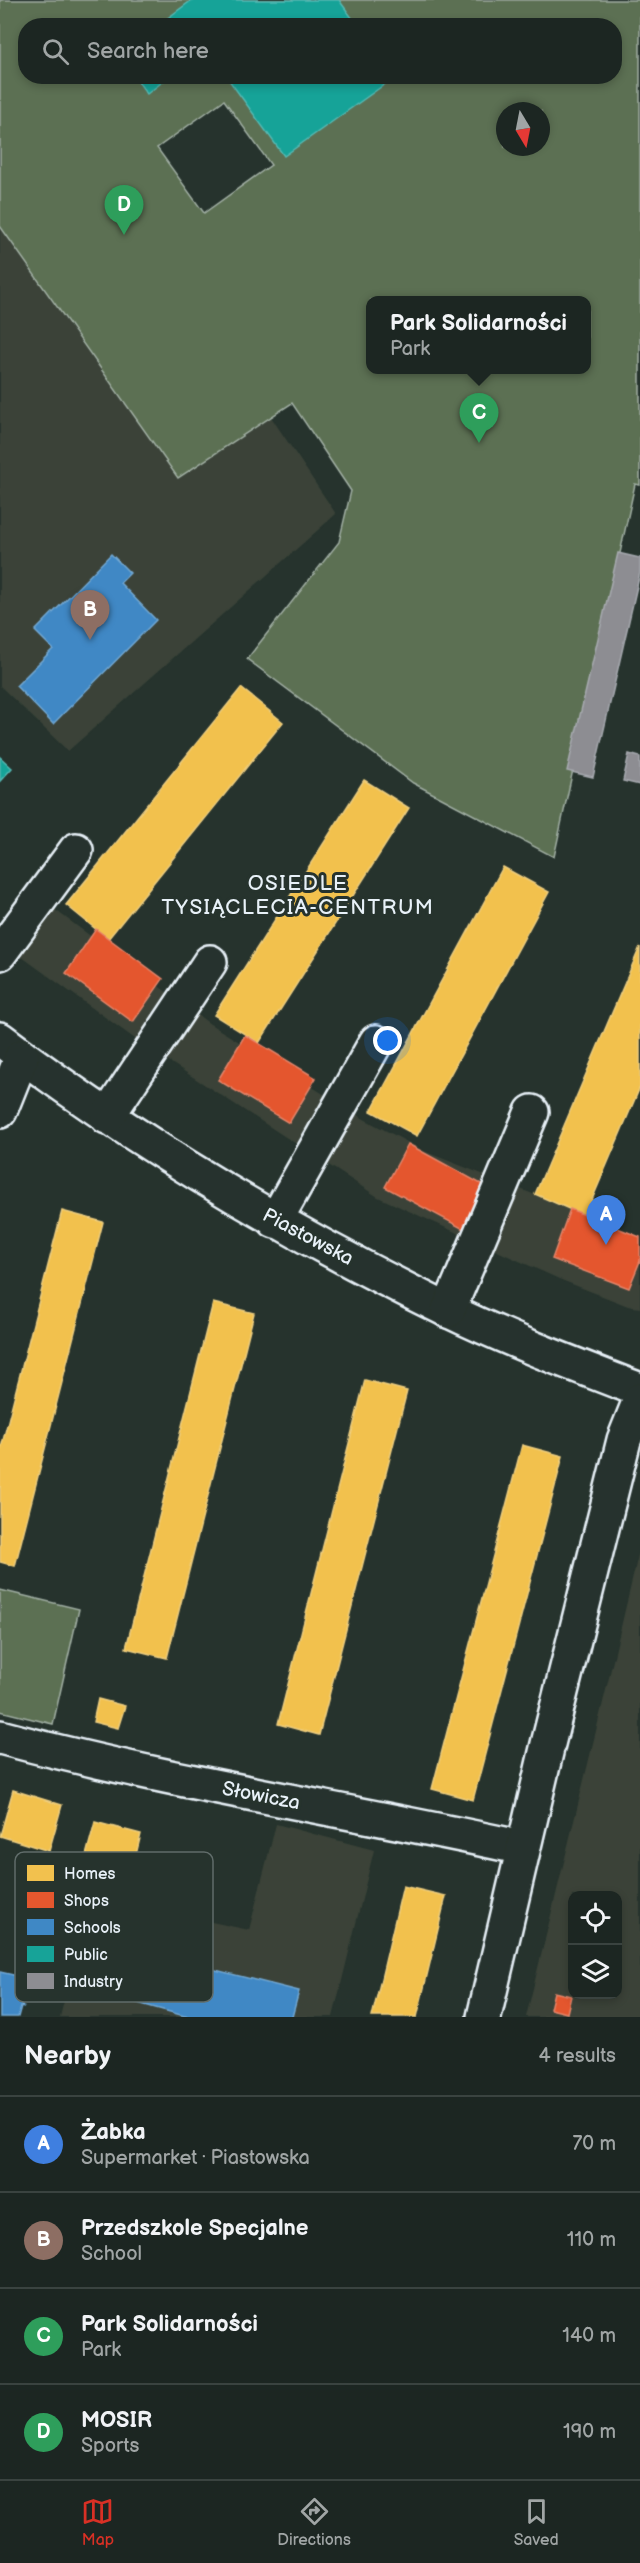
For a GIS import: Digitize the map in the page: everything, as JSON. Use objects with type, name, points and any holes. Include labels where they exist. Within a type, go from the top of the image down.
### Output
[{"type":"street","points":[[0,953],[76,850]]},
{"type":"street","points":[[107,1116],[210,962]]},
{"type":"street","points":[[275,1221],[376,1042]]},
{"type":"street","points":[[0,1111],[11,1048]]},
{"type":"street","name":"Piastowska","points":[[11,1048],[107,1116],[275,1221],[448,1311],[640,1390]]},
{"type":"street","points":[[448,1311],[532,1112]]},
{"type":"street","points":[[484,2017],[523,1848],[624,1440],[640,1400]]},
{"type":"street","name":"Słowicza","points":[[0,1737],[75,1757],[223,1789],[403,1822],[523,1848]]},
{"type":"shaded area","points":[[0,226],[178,478],[271,417],[336,514],[68,751],[0,686]]},
{"type":"shaded area","points":[[28,890],[210,1024],[364,1119],[426,1152],[640,1236],[640,1308],[628,1306],[559,1279],[378,1197],[142,1044],[0,941]]},
{"type":"shaded area","points":[[640,1547],[640,2017],[526,2017],[606,1690]]},
{"type":"shaded area","points":[[276,1824],[374,1850],[333,2017],[60,2017],[64,2002],[213,2002],[213,1922],[249,1930]]},
{"type":"green space","points":[[0,0],[640,0],[640,485],[635,484],[554,857],[413,783],[247,659],[339,542],[351,491],[292,403],[178,478],[0,226]],"holes":[[[224,100],[271,165],[204,213],[157,148]]]},
{"type":"green space","points":[[0,1590],[79,1609],[53,1724],[0,1711]]},
{"type":"building: Homes","points":[[241,688],[283,722],[108,939],[66,905]]},
{"type":"building: Homes","points":[[364,780],[409,808],[259,1043],[214,1015]]},
{"type":"building: Homes","points":[[503,867],[549,892],[417,1136],[371,1111]]},
{"type":"building: Homes","points":[[640,947],[640,1087],[585,1216],[535,1194]]},
{"type":"building: Homes","points":[[62,1211],[103,1222],[15,1566],[0,1562],[0,1452]]},
{"type":"building: Homes","points":[[213,1303],[254,1313],[167,1658],[126,1648]]},
{"type":"building: Homes","points":[[365,1380],[407,1391],[319,1735],[278,1724]]},
{"type":"building: Homes","points":[[522,1445],[563,1456],[473,1800],[432,1789]]},
{"type":"building: Homes","points":[[98,1699],[125,1706],[118,1728],[93,1722]]},
{"type":"building: Homes","points":[[13,1790],[62,1805],[49,1851],[0,1836]]},
{"type":"building: Homes","points":[[95,1822],[141,1834],[137,1852],[87,1852]]},
{"type":"building: Homes","points":[[403,1886],[446,1896],[417,2017],[372,2017]]},
{"type":"building: Shops","points":[[96,929],[163,979],[133,1022],[66,973]]},
{"type":"building: Shops","points":[[245,1035],[316,1078],[289,1123],[218,1080]]},
{"type":"building: Shops","points":[[408,1144],[494,1191],[471,1233],[385,1187]]},
{"type":"building: Shops","points":[[570,1209],[640,1237],[640,1261],[629,1288],[552,1259]]},
{"type":"building: Shops","points":[[554,1992],[568,1995],[568,1999],[570,1999],[567,2013],[550,2009]]},
{"type":"building: Schools","points":[[111,554],[130,573],[120,583],[156,620],[53,724],[16,686],[53,649],[35,631]]},
{"type":"building: Schools","points":[[213,1969],[299,1991],[292,2017],[188,2017],[134,2002],[213,2002]]},
{"type":"building: Schools","points":[[0,1972],[15,1975],[15,2002],[21,2002],[24,2007],[21,2006],[18,2017],[0,2017]]},
{"type":"building: Public","points":[[192,0],[339,0],[352,18],[168,18]]},
{"type":"building: Public","points":[[140,84],[160,84],[147,94]]},
{"type":"building: Public","points":[[232,84],[385,84],[284,156]]},
{"type":"building: Public","points":[[0,757],[12,768],[0,781]]},
{"type":"building: Industry","points":[[618,553],[640,558],[640,573],[593,777],[567,771]]},
{"type":"building: Industry","points":[[629,754],[640,757],[640,785],[623,781]]},
{"type":"place","name":"MOSIR","points":[[124,235]]},
{"type":"place","name":"Park Solidarności","points":[[479,443]]},
{"type":"place","name":"Przedszkole Specjalne","points":[[90,640]]},
{"type":"place","name":"Żabka","points":[[606,1245]]},
{"type":"district","name":"OSIEDLE TYSIĄCLECIA-CENTRUM","points":[[298,895]]}]
